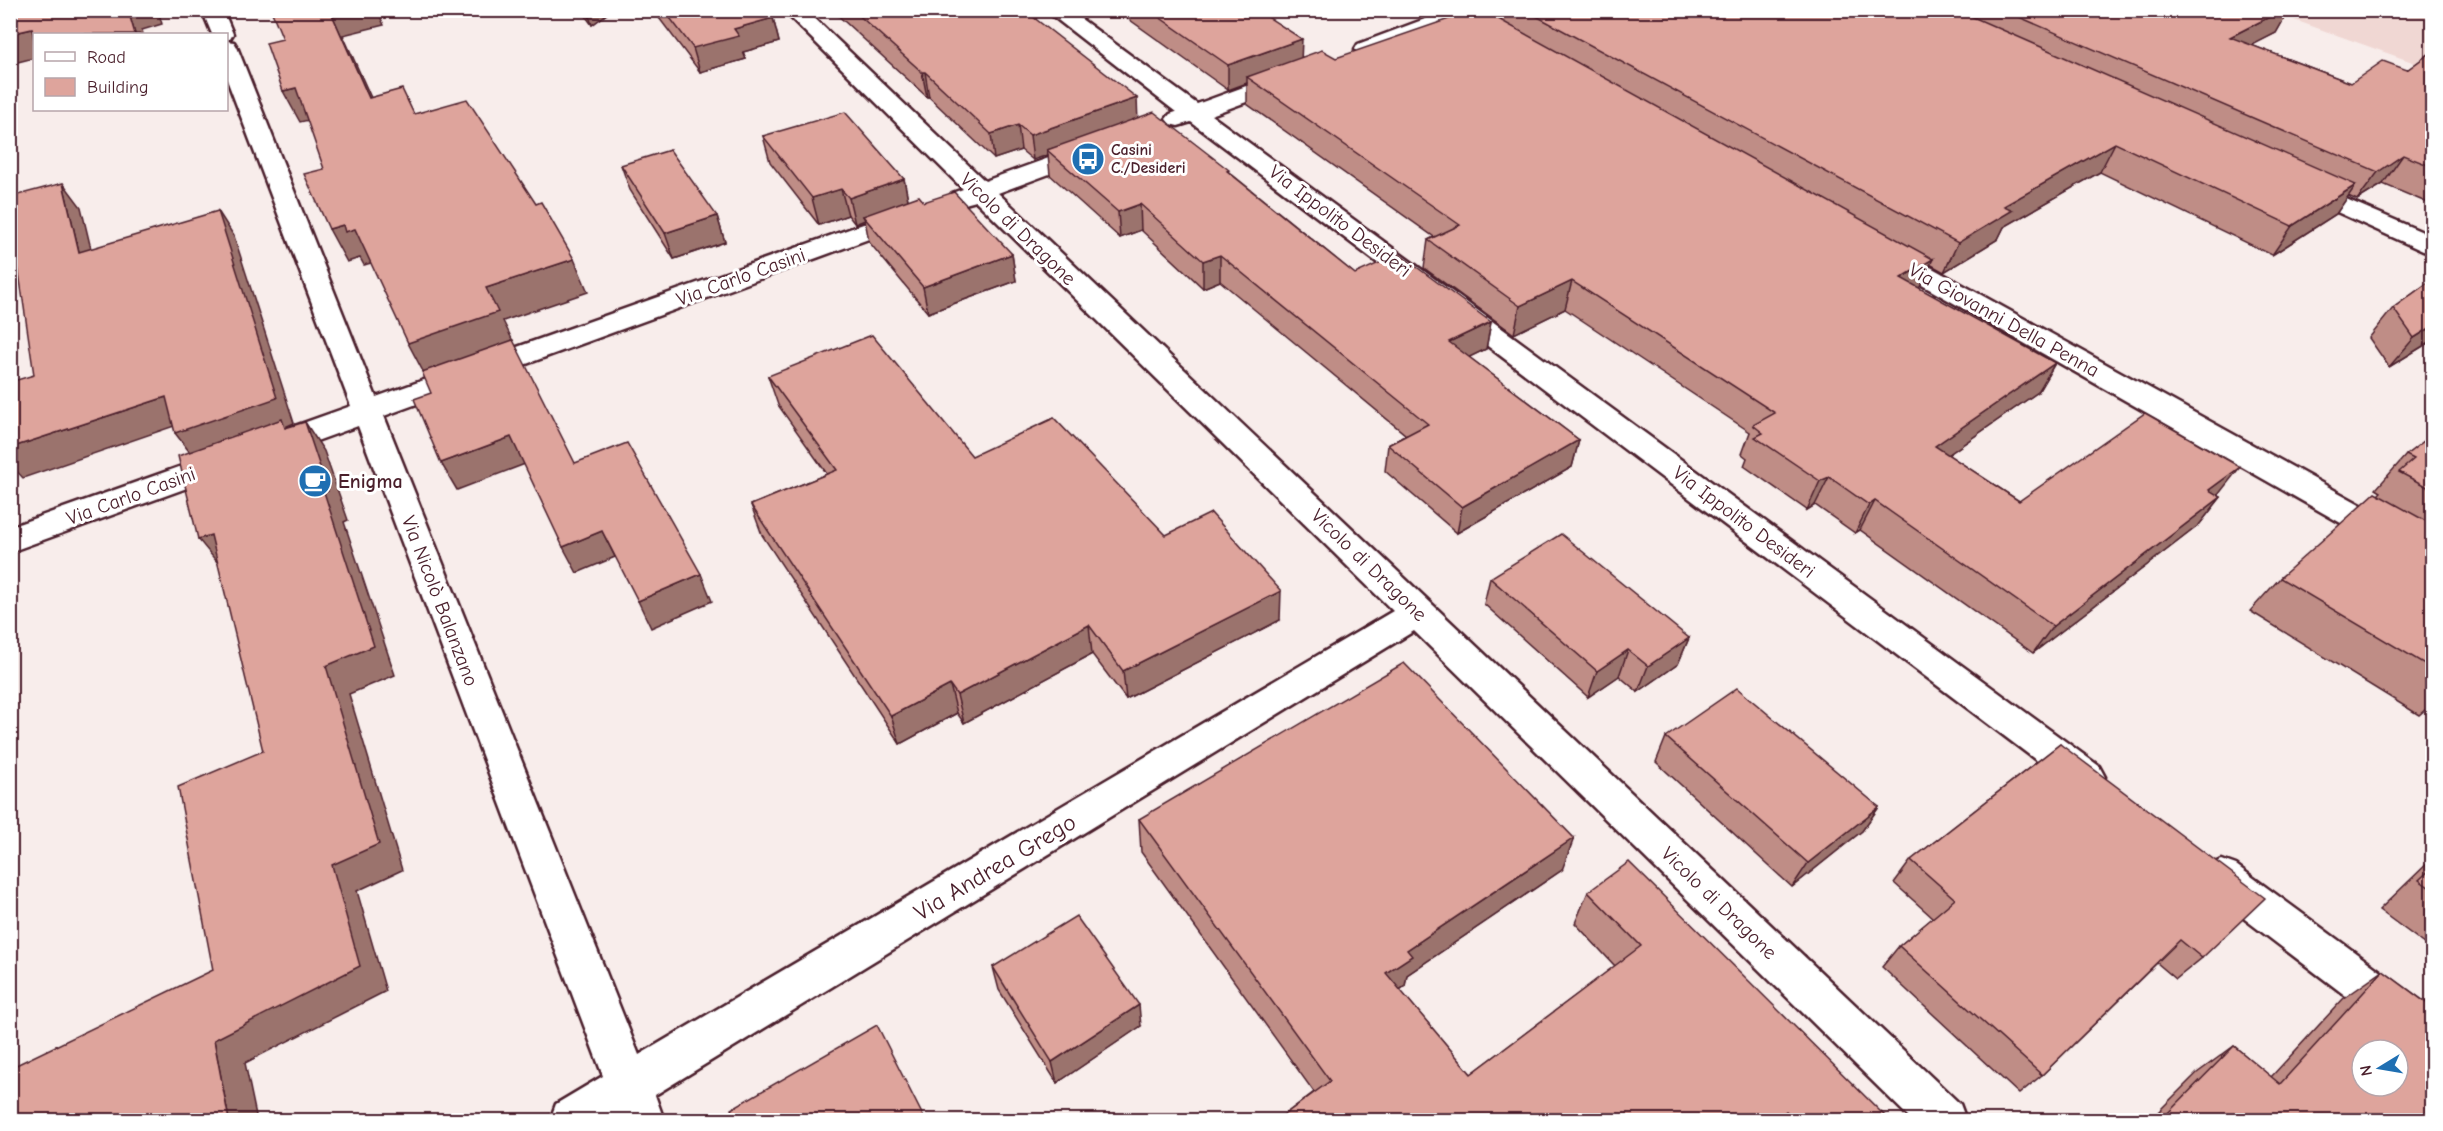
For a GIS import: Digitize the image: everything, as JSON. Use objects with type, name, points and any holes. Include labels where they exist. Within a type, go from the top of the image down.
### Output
[{"type":"street","points":[[212,10],[222,33]]},
{"type":"street","name":"Vicolo di Dragone","points":[[794,10],[1944,1120]]},
{"type":"street","name":"Via Ippolito Desideri","points":[[1055,10],[2106,792]]},
{"type":"street","points":[[1348,56],[1459,12],[1489,32]]},
{"type":"street","name":"Via Nicolò Balanzano","points":[[228,52],[636,1104]]},
{"type":"street","points":[[1151,129],[1315,68]]},
{"type":"street","name":"Via Carlo Casini","points":[[10,540],[1108,144]]},
{"type":"street","points":[[2282,178],[2433,245]]},
{"type":"street","name":"Via Giovanni Della Penna","points":[[1862,241],[2433,559]]},
{"type":"street","name":"Via Andrea Grego","points":[[572,1120],[636,1104],[1418,612]]},
{"type":"street","points":[[2202,863],[2433,1035]]},
{"type":"shaded area","points":[[2269,11],[2432,11],[2432,69]]},
{"type":"building","points":[[10,10],[128,10],[135,33],[33,33],[33,35],[32,29],[10,34]]},
{"type":"building","points":[[271,10],[330,10],[369,98],[402,89],[414,114],[467,99],[536,204],[541,202],[574,259],[486,288],[498,312],[408,343],[355,229],[345,232],[343,225],[329,229],[304,174],[324,169],[296,88],[283,91],[266,43],[283,39]]},
{"type":"building","points":[[664,10],[766,10],[773,18],[734,29],[739,36],[693,48]]},
{"type":"building","points":[[853,10],[1024,10],[1137,98],[1030,135],[1018,125],[991,134],[925,72],[922,72]]},
{"type":"building","points":[[1149,10],[1257,10],[1302,39],[1228,65]]},
{"type":"building","points":[[1475,10],[1482,10],[1933,259],[1901,278],[2055,363],[1935,446],[2019,501],[2145,413],[2240,467],[2209,490],[2221,497],[2053,626],[1875,501],[1869,505],[1829,477],[1820,481],[1755,437],[1763,433],[1753,425],[1775,413],[1572,281],[1520,306],[1428,240],[1460,225],[1247,77],[1322,50],[1336,58]]},
{"type":"building","points":[[1525,10],[1957,10],[2356,185],[2292,226],[2115,143],[2004,206],[2013,210],[1958,243]]},
{"type":"building","points":[[2003,10],[2283,10],[2230,37],[2351,83],[2383,61],[2407,70],[2433,51],[2433,167],[2403,155],[2378,172]]},
{"type":"building","points":[[845,112],[904,179],[849,198],[841,189],[812,198],[763,136]]},
{"type":"building","points":[[1154,112],[1229,170],[1227,171],[1355,274],[1399,254],[1491,322],[1449,342],[1579,440],[1462,507],[1388,445],[1428,424],[1220,255],[1203,261],[1140,204],[1118,212],[1047,150]]},
{"type":"building","points":[[670,150],[717,216],[665,233],[621,165]]},
{"type":"building","points":[[63,183],[79,252],[218,211],[277,398],[175,433],[166,397],[10,448],[10,382],[34,375],[10,212],[10,197]]},
{"type":"building","points":[[954,192],[1012,254],[923,287],[863,216],[919,196],[924,202]]},
{"type":"building","points":[[2433,279],[2433,326],[2414,338],[2393,308]]},
{"type":"building","points":[[872,335],[972,456],[1054,418],[1166,535],[1211,513],[1281,591],[1123,671],[1089,625],[957,695],[950,685],[891,716],[751,505],[837,470],[768,376]]},
{"type":"building","points":[[513,340],[575,463],[627,443],[701,574],[638,601],[602,531],[563,547],[511,437],[441,463],[414,399],[431,393],[422,372]]},
{"type":"building","points":[[282,419],[285,428],[305,422],[328,491],[324,492],[374,646],[326,666],[379,844],[332,865],[360,966],[214,1040],[229,1120],[10,1120],[10,1068],[213,970],[178,787],[263,751],[211,535],[198,539],[178,456]]},
{"type":"building","points":[[2433,434],[2433,490],[2399,472],[2414,459],[2406,455]]},
{"type":"building","points":[[2375,493],[2433,525],[2433,669],[2280,578]]},
{"type":"building","points":[[1561,534],[1689,638],[1648,666],[1628,650],[1597,671],[1490,578]]},
{"type":"building","points":[[1404,663],[1574,838],[1407,950],[1412,956],[1386,973],[1471,1074],[1641,946],[1588,892],[1629,862],[1889,1120],[1795,1120],[1786,1111],[1775,1120],[1277,1120],[1330,1081],[1139,819]]},
{"type":"building","points":[[1737,688],[1879,807],[1808,863],[1666,737]]},
{"type":"building","points":[[2060,744],[2265,898],[2202,958],[2180,940],[2042,1075],[1899,946],[1955,899],[1911,860]]},
{"type":"building","points":[[2433,867],[2433,890],[2419,880]]},
{"type":"building","points":[[1076,916],[1139,1005],[1052,1062],[993,967]]},
{"type":"building","points":[[2383,971],[2433,1008],[2433,1120],[2161,1120],[2234,1046],[2280,1084]]},
{"type":"building","points":[[877,1025],[925,1120],[736,1120],[731,1109]]},
{"type":"place","name":"Casini C./Desideri","points":[[1088,159]]},
{"type":"place","name":"Enigma","points":[[315,481]]}]
